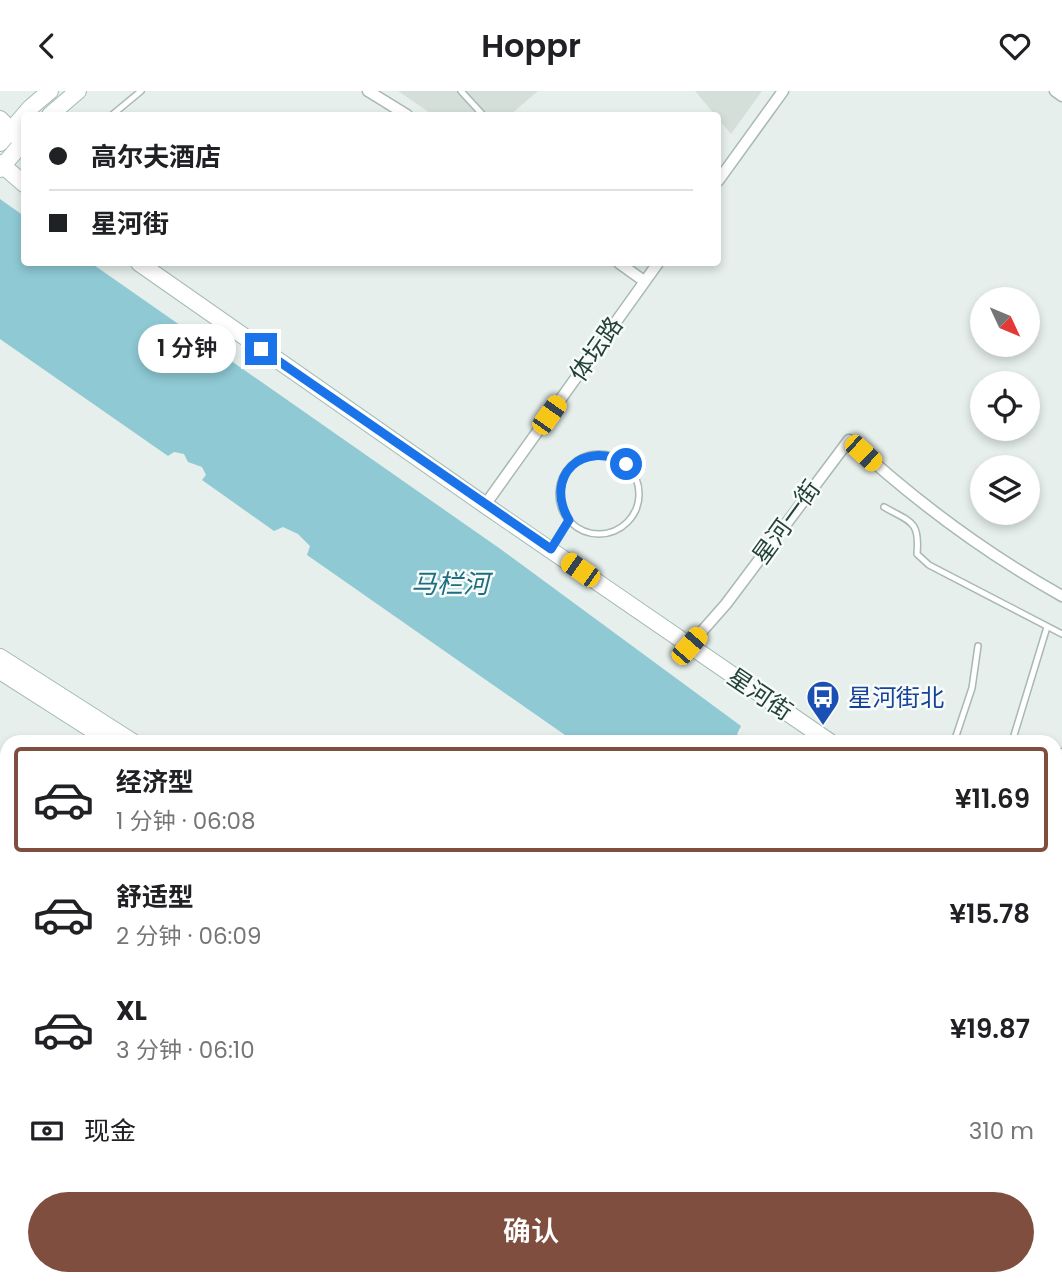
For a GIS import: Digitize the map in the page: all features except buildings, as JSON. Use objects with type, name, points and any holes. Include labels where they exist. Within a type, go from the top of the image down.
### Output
[{"type":"main road","points":[[26,112],[50,91]]},
{"type":"main road","points":[[54,112],[78,91]]},
{"type":"main road","points":[[71,112],[83,91]]},
{"type":"main road","points":[[21,117],[3,134],[21,142]]},
{"type":"main road","points":[[21,146],[1,166],[21,182]]},
{"type":"main road","name":"星河街","points":[[143,266],[820,735]]},
{"type":"main road","points":[[0,657],[121,735]]},
{"type":"main road","points":[[0,671],[100,735]]},
{"type":"street","points":[[368,91],[402,112]]},
{"type":"street","points":[[721,177],[783,91]]},
{"type":"street","points":[[1055,91],[1062,96]]},
{"type":"street","points":[[623,266],[645,281]]},
{"type":"street","name":"体坛路","points":[[485,505],[656,266]]},
{"type":"street","name":"星河一街","points":[[689,646],[726,604],[849,440],[877,466],[957,529],[1025,575],[1062,596]]},
{"type":"lane","points":[[116,112],[141,91]]},
{"type":"lane","points":[[461,91],[480,112]]},
{"type":"lane","points":[[602,454],[615,457],[626,464],[639,487],[635,513],[627,523],[617,531],[591,534],[579,529],[569,520],[562,509],[559,496],[561,483],[576,462],[602,454]]},
{"type":"lane","points":[[884,507],[913,524],[919,534],[917,554],[929,565],[1062,635]]},
{"type":"lane","points":[[551,549],[569,520]]},
{"type":"lane","points":[[1014,735],[1047,627]]},
{"type":"lane","points":[[956,735],[972,688],[978,646]]},
{"type":"shaded area","points":[[398,91],[538,91],[514,112],[429,112]]},
{"type":"shaded area","points":[[695,91],[762,91],[731,134],[721,122],[721,112],[713,112]]},
{"type":"water","name":"马栏河","points":[[0,199],[21,214],[21,266],[95,266],[499,548],[741,726],[738,735],[565,735],[307,555],[310,546],[298,534],[283,527],[274,531],[202,480],[206,475],[202,467],[188,462],[184,454],[174,452],[168,456],[0,339]]},
{"type":"place","name":"星河街北","points":[[823,727]]},
{"type":"route","points":[[261,349],[551,549],[569,520],[562,509],[559,496],[567,471],[576,462],[602,454],[615,457],[626,464]]}]
